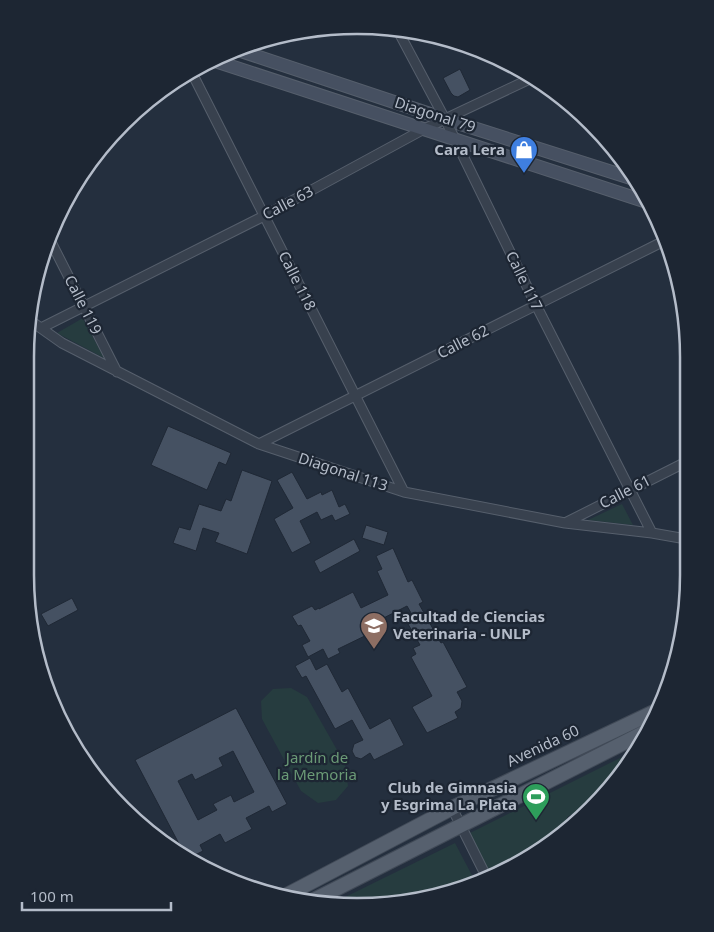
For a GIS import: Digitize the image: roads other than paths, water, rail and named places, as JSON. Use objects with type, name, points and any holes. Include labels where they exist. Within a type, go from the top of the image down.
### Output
[{"type":"main road","name":"Diagonal 79","points":[[248,53],[445,119],[626,176]]},
{"type":"main road","name":"Diagonal 79","points":[[222,63],[639,199]]},
{"type":"main road","name":"Avenida 60","points":[[293,892],[452,808],[649,714]]},
{"type":"main road","points":[[322,896],[638,736]]},
{"type":"street","name":"Calle 117","points":[[402,37],[652,533]]},
{"type":"street","name":"Calle 118","points":[[194,77],[404,492]]},
{"type":"street","name":"Calle 63","points":[[41,328],[264,216],[424,129],[526,81]]},
{"type":"street","name":"Calle 62","points":[[259,444],[660,243]]},
{"type":"street","name":"Calle 119","points":[[53,246],[117,372]]},
{"type":"street","name":"Diagonal 113","points":[[36,324],[62,343],[259,444],[404,492],[565,523],[680,538]]},
{"type":"street","name":"Calle 61","points":[[565,523],[680,465]]},
{"type":"street","points":[[452,808],[484,872]]},
{"type":"place","name":"Cara Lera","points":[[524,174]]},
{"type":"place","name":"Facultad de Ciencias Veterinaria - UNLP","points":[[374,650]]},
{"type":"place","name":"Club de Gimnasia y Esgrima La Plata","points":[[536,821]]},
{"type":"park label","name":"Jardín de la Memoria","points":[[317,766]]}]
